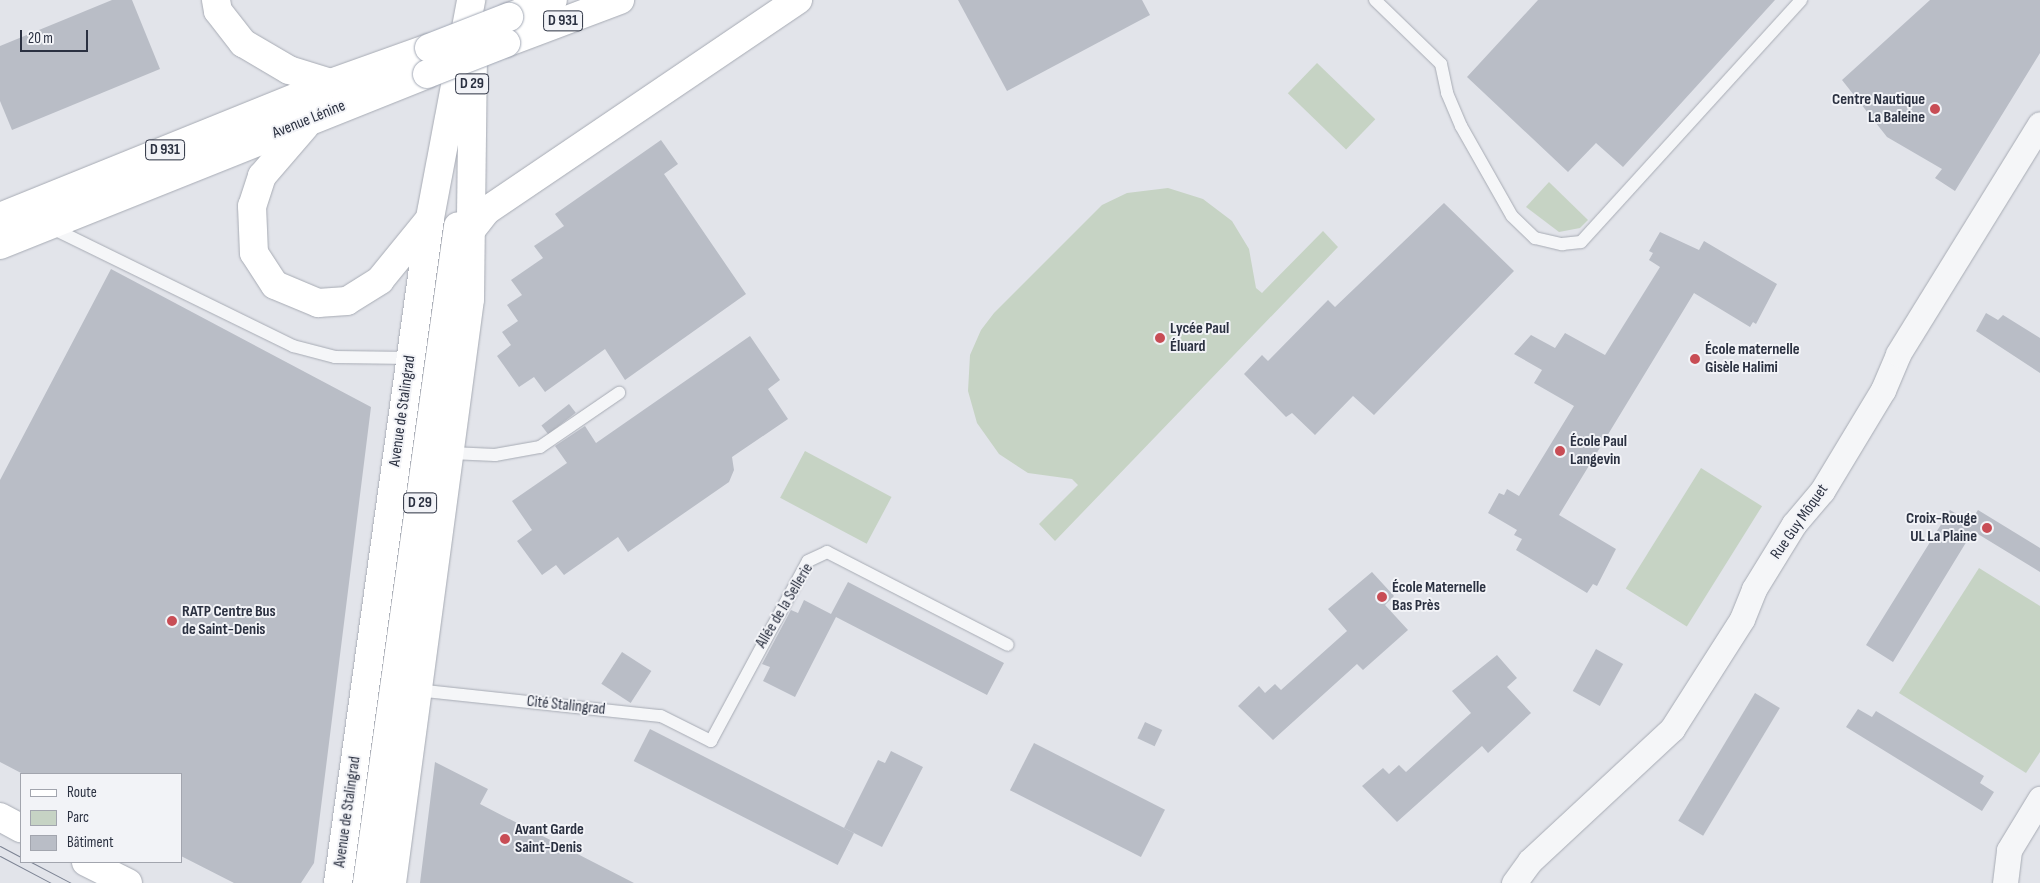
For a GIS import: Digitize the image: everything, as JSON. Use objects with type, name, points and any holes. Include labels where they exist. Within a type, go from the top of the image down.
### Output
[{"type":"main road","points":[[216,0],[218,11],[243,44],[289,70],[331,83]]},
{"type":"main road","name":"Avenue de Stalingrad","points":[[376,882],[416,690],[451,453],[470,299],[474,225],[471,126],[473,0]]},
{"type":"main road","name":"Avenue de Stalingrad","points":[[338,883],[430,218],[473,0]]},
{"type":"main road","name":"Avenue Lénine","points":[[508,30],[553,0]]},
{"type":"main road","name":"Avenue Lénine","points":[[0,245],[311,119],[428,61],[508,30],[620,0]]},
{"type":"main road","points":[[451,273],[474,225],[486,211],[798,0]]},
{"type":"main road","name":"Avenue Lénine","points":[[0,217],[331,83],[428,61]]},
{"type":"main road","points":[[311,119],[273,160],[254,199],[251,221],[254,253],[275,285],[318,303],[347,301],[380,280],[430,218]]},
{"type":"main road","name":"Avenue de Stalingrad","points":[[376,882],[451,273],[471,126]]},
{"type":"main road","points":[[470,299],[490,233],[506,197]]},
{"type":"main road","name":"D 29","points":[[376,882],[398,452]]},
{"type":"main road","points":[[0,817],[20,827]]},
{"type":"main road","points":[[88,863],[128,883]]},
{"type":"street","name":"Rue Guy Môquet","points":[[1514,883],[1530,861],[1672,729],[1738,626],[1754,589],[1794,524],[1822,491],[1883,390],[1898,354],[2040,124]]},
{"type":"street","points":[[2005,883],[2009,850],[2040,799]]},
{"type":"lane","points":[[1375,0],[1441,64],[1447,93],[1461,126],[1512,216],[1535,238],[1562,244],[1581,242],[1801,0]]},
{"type":"lane","points":[[48,226],[293,346],[335,357],[410,358]]},
{"type":"lane","points":[[451,453],[495,455],[540,447],[619,393]]},
{"type":"lane","name":"Allée de la Sellerie","points":[[711,741],[808,561],[827,552],[1008,645]]},
{"type":"lane","name":"Cité Stalingrad","points":[[416,690],[661,716],[711,741]]},
{"type":"green space","points":[[1317,63],[1375,119],[1346,149],[1288,93]]},
{"type":"green space","points":[[1549,182],[1588,220],[1580,228],[1559,232],[1526,207]]},
{"type":"green space","points":[[1168,188],[1203,199],[1232,221],[1249,249],[1256,288],[1262,293],[1323,231],[1338,247],[1055,541],[1039,524],[1078,485],[1072,479],[1028,473],[999,454],[977,423],[968,391],[970,355],[981,330],[994,313],[1102,205],[1127,193]]},
{"type":"green space","points":[[805,451],[892,497],[867,544],[780,498]]},
{"type":"green space","points":[[1701,468],[1762,506],[1687,627],[1626,588]]},
{"type":"green space","points":[[1979,568],[2040,606],[2040,752],[2026,773],[1899,693]]},
{"type":"building","points":[[112,0],[132,0],[160,69],[12,130],[0,101],[0,46]]},
{"type":"building","points":[[958,0],[1142,0],[1150,15],[1007,91]]},
{"type":"building","points":[[1538,0],[1775,0],[1623,167],[1596,143],[1568,172],[1467,77]]},
{"type":"building","name":"Centre Nautique La Baleine","points":[[1930,0],[2040,0],[2040,53],[1955,191],[1935,178],[1942,169],[1887,137],[1842,80]]},
{"type":"building","points":[[661,140],[678,164],[664,174],[746,294],[625,380],[605,349],[545,392],[534,377],[519,387],[497,356],[511,345],[502,332],[518,321],[507,305],[522,295],[511,280],[543,258],[534,246],[564,226],[555,214]]},
{"type":"building","points":[[1444,203],[1514,271],[1374,415],[1353,396],[1315,435],[1292,413],[1286,417],[1244,374],[1262,355],[1268,361],[1328,300],[1335,307]]},
{"type":"building","points":[[1660,232],[1699,250],[1704,241],[1777,284],[1756,324],[1753,322],[1750,327],[1694,293],[1559,515],[1616,549],[1597,586],[1593,584],[1587,593],[1516,550],[1522,539],[1514,535],[1517,530],[1488,513],[1499,493],[1504,495],[1507,489],[1519,496],[1574,406],[1534,383],[1542,370],[1514,354],[1531,335],[1555,348],[1565,333],[1605,355],[1660,267],[1649,260],[1653,253],[1649,251]]},
{"type":"building","name":"RATP Centre Bus de Saint-Denis","points":[[111,269],[371,407],[314,863],[301,883],[234,883],[182,857],[182,773],[21,773],[0,762],[0,480]]},
{"type":"building","points":[[1986,313],[1998,320],[2003,315],[2040,338],[2040,373],[1976,331]]},
{"type":"building","points":[[750,336],[780,380],[768,389],[788,419],[732,457],[734,470],[729,482],[628,552],[618,537],[564,575],[556,565],[542,575],[517,541],[532,530],[512,501],[567,463],[555,446],[585,426],[596,443]]},
{"type":"building","points":[[569,404],[576,413],[548,434],[541,426]]},
{"type":"building","points":[[1950,510],[1970,522],[1978,510],[2040,548],[2040,572],[1973,531],[1893,662],[1866,645]]},
{"type":"building","points":[[1372,572],[1394,596],[1385,605],[1408,630],[1363,670],[1357,664],[1273,740],[1238,706],[1259,686],[1265,693],[1275,684],[1281,690],[1347,631],[1328,609]]},
{"type":"building","points":[[848,582],[1004,663],[987,695],[836,617],[795,697],[763,681],[770,667],[762,664],[791,610],[798,613],[804,600],[831,614]]},
{"type":"building","points":[[1596,649],[1623,664],[1600,706],[1573,691]]},
{"type":"building","points":[[622,652],[651,671],[631,703],[601,684]]},
{"type":"building","points":[[1497,655],[1517,678],[1507,687],[1531,713],[1488,753],[1482,746],[1397,822],[1362,786],[1383,768],[1389,774],[1399,765],[1406,772],[1471,713],[1452,691]]},
{"type":"building","points":[[1755,693],[1780,708],[1703,836],[1678,821]]},
{"type":"building","points":[[1858,709],[1872,717],[1876,711],[1984,776],[1980,783],[1994,792],[1982,811],[1846,727]]},
{"type":"building","points":[[1145,722],[1162,730],[1155,746],[1137,738]]},
{"type":"building","points":[[650,729],[854,833],[838,865],[634,761]]},
{"type":"building","points":[[1034,743],[1165,810],[1141,857],[1010,790]]},
{"type":"building","points":[[891,751],[923,767],[882,847],[844,828],[878,760],[885,763]]},
{"type":"building","name":"Avant Garde Saint-Denis","points":[[435,762],[488,789],[480,804],[634,883],[420,883]]},
{"type":"tram line","points":[[0,846],[20,856]]},
{"type":"tram line","points":[[0,856],[51,883]]},
{"type":"tram line","points":[[33,863],[71,883]]},
{"type":"place","name":"Centre Nautique La Baleine","points":[[1935,109]]},
{"type":"place","name":"Lycée Paul Éluard","points":[[1160,338]]},
{"type":"place","name":"École maternelle Gisèle Halimi","points":[[1695,359]]},
{"type":"place","name":"École Paul Langevin","points":[[1560,451]]},
{"type":"place","name":"Croix-Rouge UL La Plaine","points":[[1987,528]]},
{"type":"place","name":"École Maternelle Bas Près","points":[[1382,597]]},
{"type":"place","name":"RATP Centre Bus de Saint-Denis","points":[[172,621]]},
{"type":"place","name":"Avant Garde Saint-Denis","points":[[505,839]]}]
